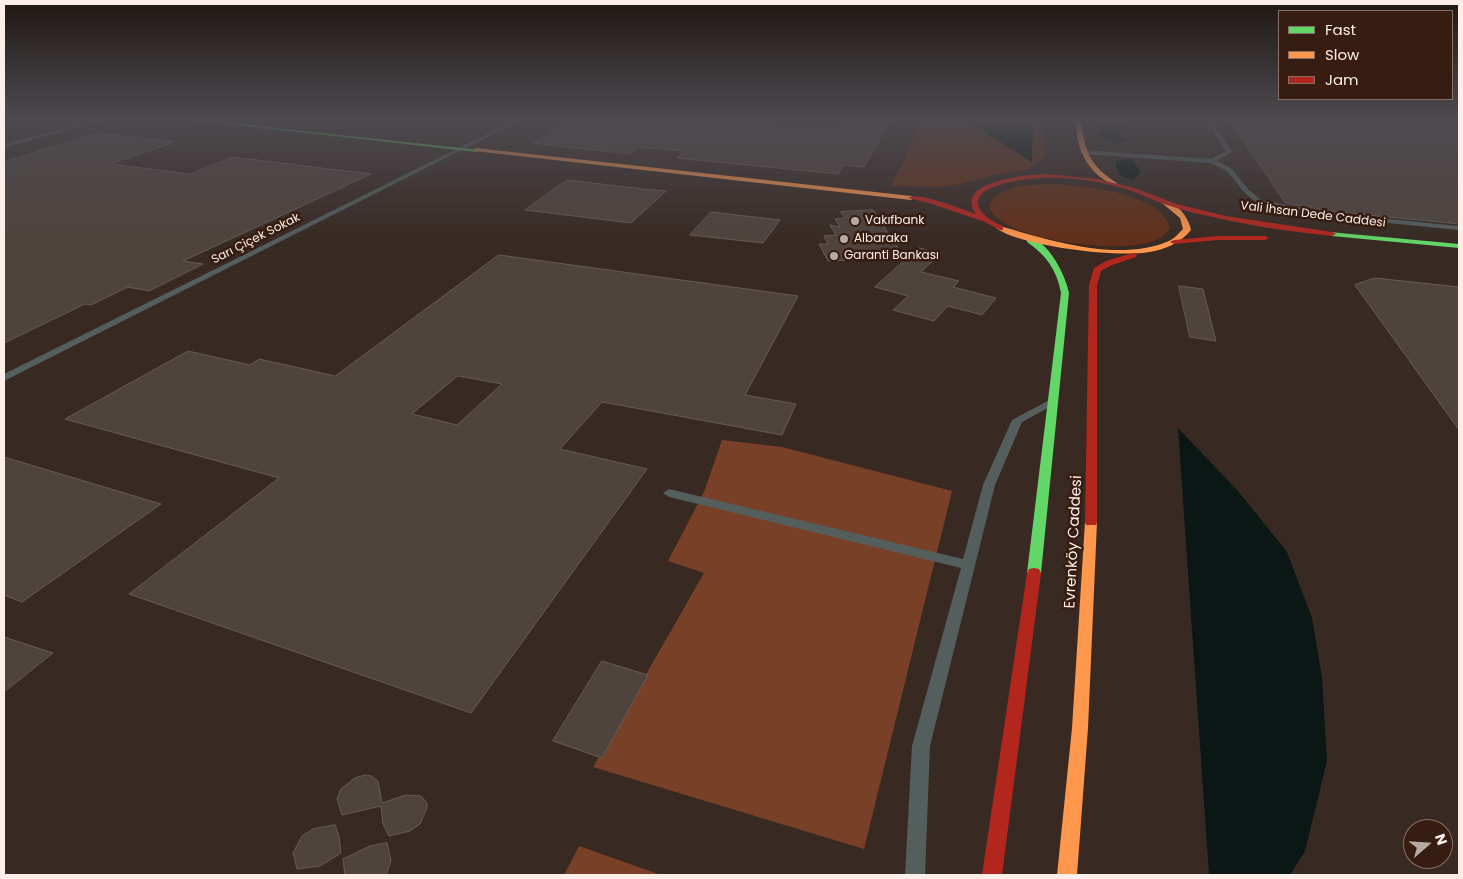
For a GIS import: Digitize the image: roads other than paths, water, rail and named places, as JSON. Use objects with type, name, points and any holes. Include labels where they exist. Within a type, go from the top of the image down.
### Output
[{"type":"street","points":[[597,161],[888,194],[930,201],[989,221],[1027,238],[1058,246],[1125,251],[1153,248]]},
{"type":"street","points":[[624,161],[934,190]]},
{"type":"street","points":[[1085,161],[1091,168],[1120,186]]},
{"type":"street","points":[[966,189],[988,187],[1025,178],[1054,166]]},
{"type":"street","points":[[1025,178],[1072,179],[1120,186],[1164,202],[1180,212],[1188,223],[1186,233],[1174,242]]},
{"type":"street","points":[[988,187],[977,195],[974,205],[982,216],[989,221]]},
{"type":"street","name":"Vali İhsan Dede Caddesi","points":[[1164,202],[1245,222],[1459,246]]},
{"type":"street","name":"Vali İhsan Dede Caddesi","points":[[1153,248],[1174,242],[1232,237],[1280,238],[1459,254]]},
{"type":"street","name":"Evrenköy Caddesi","points":[[992,875],[1010,761],[1055,400],[1065,294],[1063,275],[1055,262],[1044,250],[1027,238]]},
{"type":"street","name":"Evrenköy Caddesi","points":[[1067,875],[1078,744],[1092,484],[1093,285],[1095,274],[1102,267],[1153,248]]},
{"type":"lane","name":"Sarı Çiçek Sokak","points":[[4,378],[434,161]]},
{"type":"lane","points":[[1212,161],[1225,165],[1233,171],[1251,196],[1260,202],[1328,215],[1459,228]]},
{"type":"lane","points":[[915,875],[921,746],[989,485],[1017,420],[1055,400]]},
{"type":"lane","points":[[669,493],[968,565]]},
{"type":"place","name":"Vakıfbank","points":[[855,221]]},
{"type":"place","name":"Albaraka","points":[[844,239]]},
{"type":"place","name":"Garanti Bankası","points":[[834,256]]}]
